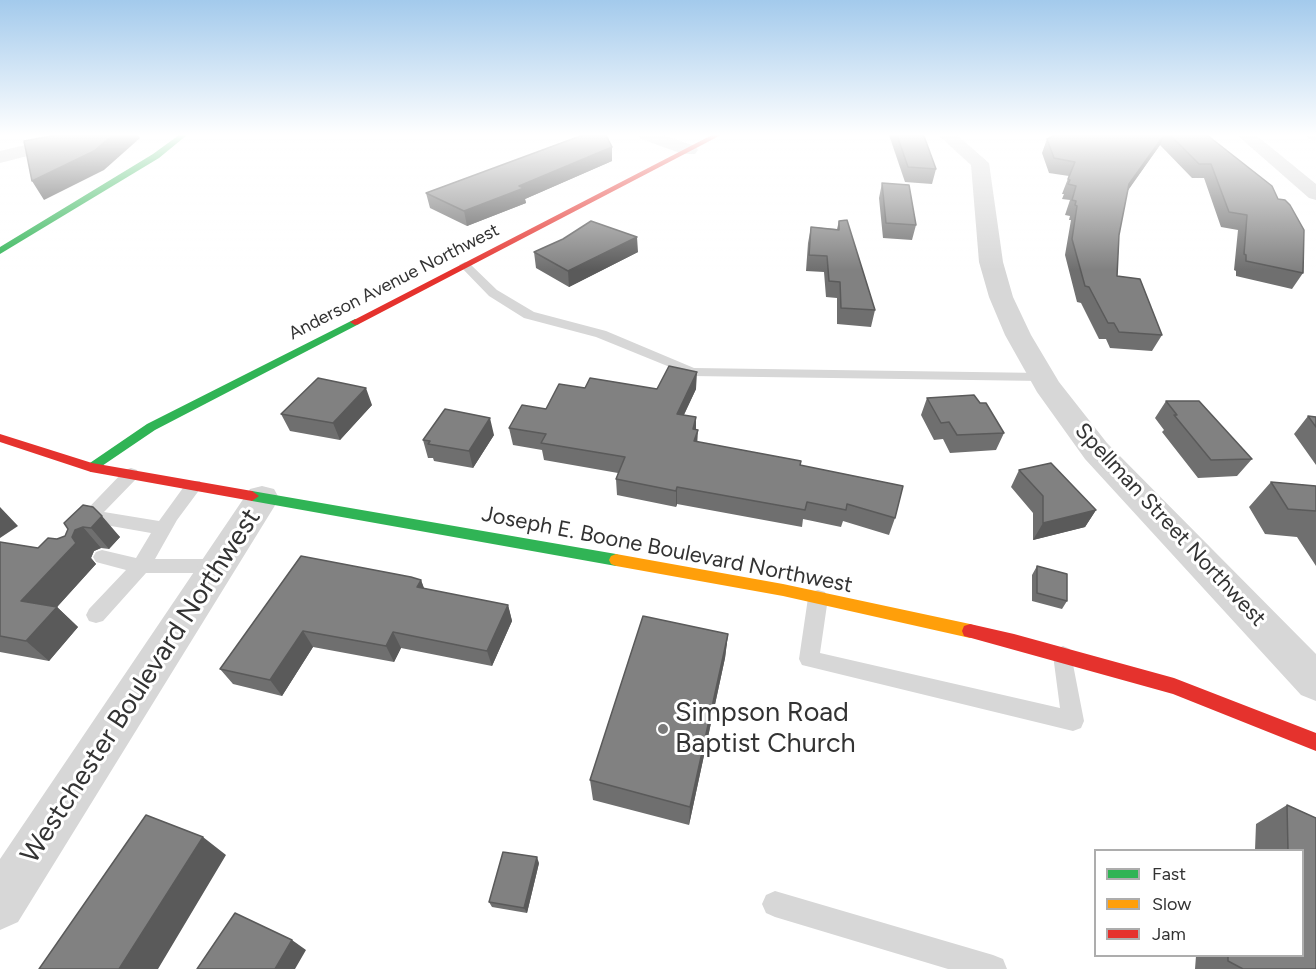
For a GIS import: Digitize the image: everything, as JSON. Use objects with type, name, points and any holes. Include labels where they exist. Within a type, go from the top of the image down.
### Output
[{"type":"main road","points":[[0,251],[116,180]]},
{"type":"main road","name":"Anderson Avenue Northwest","points":[[91,467],[151,427],[631,180]]},
{"type":"main road","name":"Joseph E. Boone Boulevard Northwest","points":[[0,438],[91,467],[818,598],[1014,641],[1174,686],[1316,742]]},
{"type":"street","name":"Spellman Street Northwest","points":[[983,180],[991,262],[998,288],[1018,335],[1042,377],[1096,451],[1316,682]]},
{"type":"street","points":[[1300,180],[1316,194]]},
{"type":"street","name":"Westchester Boulevard Northwest","points":[[0,904],[262,498]]},
{"type":"lane","points":[[465,266],[493,294],[529,315],[601,334],[692,372],[1042,377]]},
{"type":"lane","points":[[68,540],[131,474]]},
{"type":"lane","points":[[96,615],[141,566],[163,528],[194,485]]},
{"type":"lane","points":[[90,516],[163,528]]},
{"type":"lane","points":[[102,557],[141,566],[218,566]]},
{"type":"lane","points":[[818,598],[809,659],[1073,721],[1063,655]]},
{"type":"lane","points":[[775,904],[993,969]]},
{"type":"building","points":[[461,180],[533,180],[519,186],[524,188],[464,211],[426,193]]},
{"type":"building","points":[[1070,180],[1132,180],[1119,235],[1117,276],[1140,279],[1162,335],[1119,332],[1114,323],[1108,323],[1089,287],[1085,286],[1072,239],[1077,206],[1076,201],[1072,200],[1076,186],[1068,184]]},
{"type":"building","points":[[1217,180],[1265,180],[1272,186],[1278,199],[1285,200],[1290,205],[1304,230],[1303,273],[1246,261],[1244,254],[1247,215],[1229,212]]},
{"type":"building","points":[[882,183],[909,185],[916,225],[886,223]]},
{"type":"building","points":[[847,220],[875,310],[841,308],[840,282],[829,281],[827,256],[809,255],[811,227],[839,230],[839,221]]},
{"type":"building","points":[[591,221],[637,237],[568,271],[534,252],[563,239]]},
{"type":"building","points":[[669,366],[697,372],[677,414],[696,417],[693,429],[698,430],[694,441],[801,461],[800,465],[903,486],[895,518],[847,504],[846,510],[807,502],[805,510],[677,487],[676,491],[616,479],[625,457],[541,443],[546,434],[509,428],[522,405],[546,409],[559,384],[585,388],[590,378],[657,389]]},
{"type":"building","points":[[318,378],[366,388],[333,423],[281,414]]},
{"type":"building","points":[[974,395],[980,403],[986,403],[1004,433],[957,435],[949,422],[941,423],[927,398]]},
{"type":"building","points":[[1166,401],[1199,401],[1252,459],[1211,460],[1174,415],[1177,415]]},
{"type":"building","points":[[445,409],[490,418],[469,451],[428,444],[430,441],[423,440]]},
{"type":"building","points":[[1308,416],[1316,417],[1316,427]]},
{"type":"building","points":[[1051,463],[1096,510],[1043,523],[1043,496],[1019,470]]},
{"type":"building","points":[[1271,482],[1316,486],[1316,511],[1288,509]]},
{"type":"building","points":[[83,505],[93,507],[102,516],[91,528],[83,527],[75,530],[72,537],[76,543],[21,601],[57,607],[26,641],[0,636],[0,542],[38,548],[48,538],[57,539],[65,536],[68,529],[64,523]]},
{"type":"building","points":[[301,556],[411,577],[421,580],[417,587],[508,605],[487,651],[393,632],[386,646],[303,631],[270,680],[220,669]]},
{"type":"building","points":[[1037,566],[1067,574],[1067,601],[1037,593]]},
{"type":"building","name":"Simpson Road Baptist Church","points":[[643,616],[728,634],[690,807],[590,780]]},
{"type":"building","points":[[1287,805],[1316,818],[1316,969],[1243,969],[1228,961],[1228,957],[1304,957],[1304,849],[1288,849]]},
{"type":"building","points":[[146,815],[203,837],[119,969],[39,969]]},
{"type":"building","points":[[503,852],[537,857],[524,908],[489,902]]},
{"type":"building","points":[[235,913],[292,940],[275,969],[197,969]]},
{"type":"traffic: fast","points":[[0,251],[116,180]]},
{"type":"traffic: fast","points":[[91,467],[151,427],[355,322]]},
{"type":"traffic: fast","points":[[252,496],[616,560]]},
{"type":"traffic: slow","points":[[616,560],[783,590],[970,631]]},
{"type":"traffic: jam","points":[[355,322],[629,180]]},
{"type":"traffic: jam","points":[[0,438],[91,467],[252,496]]},
{"type":"traffic: jam","points":[[970,631],[1174,686],[1316,742]]},
{"type":"place","name":"Simpson Road Baptist Church","points":[[663,729]]}]
